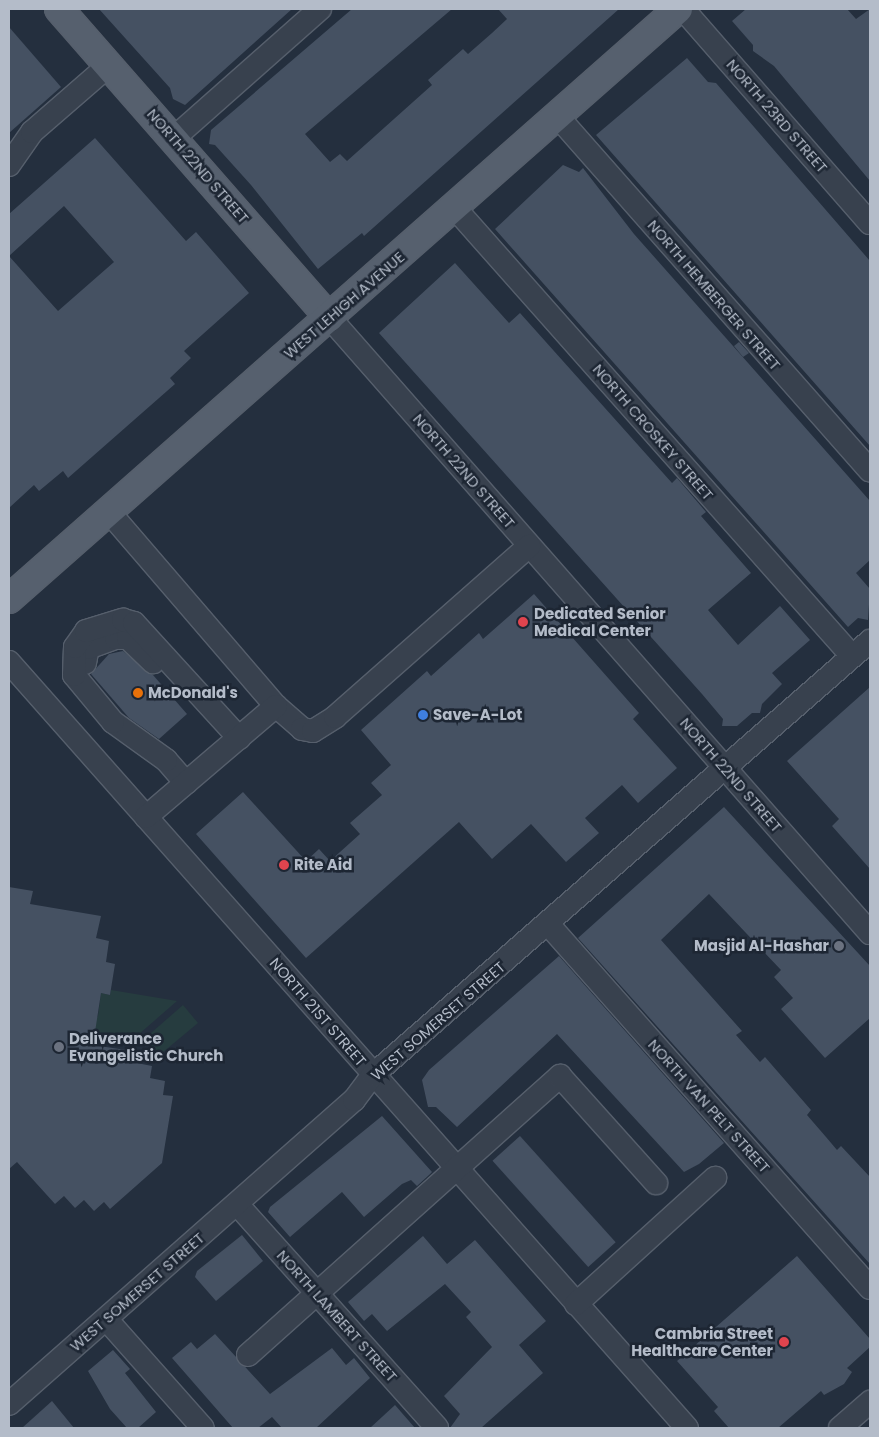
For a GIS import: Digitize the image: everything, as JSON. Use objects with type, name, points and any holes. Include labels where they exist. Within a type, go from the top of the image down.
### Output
[{"type":"main road","name":"WEST LEHIGH AVENUE","points":[[9,599],[454,207],[558,118],[678,9]]},
{"type":"main road","name":"NORTH 22ND STREET","points":[[65,11],[109,65],[330,317]]},
{"type":"street","points":[[174,138],[320,9]]},
{"type":"street","name":"NORTH 23RD STREET","points":[[683,9],[870,222]]},
{"type":"street","points":[[11,158],[32,132],[109,65]]},
{"type":"street","name":"NORTH HEMBERGER STREET","points":[[558,118],[870,472]]},
{"type":"street","name":"NORTH CROSKEY STREET","points":[[454,207],[852,656]]},
{"type":"street","name":"NORTH 22ND STREET","points":[[330,317],[870,933]]},
{"type":"street","points":[[109,512],[276,706],[302,729],[313,731],[335,717],[530,546]]},
{"type":"street","points":[[186,783],[137,737],[113,722],[74,675],[75,647],[86,631],[98,624],[122,620],[142,629],[233,743]]},
{"type":"street","name":"WEST SOMERSET STREET","points":[[9,1404],[107,1320],[354,1100],[373,1075],[870,642]]},
{"type":"street","name":"NORTH 21ST STREET","points":[[9,662],[687,1428]]},
{"type":"street","points":[[146,818],[276,706]]},
{"type":"street","name":"NORTH VAN PELT STREET","points":[[548,924],[870,1288]]},
{"type":"street","points":[[248,1355],[560,1076],[656,1183]]},
{"type":"street","points":[[576,1304],[715,1178]]},
{"type":"street","name":"NORTH LAMBERT STREET","points":[[237,1204],[437,1428]]},
{"type":"street","points":[[107,1320],[203,1428]]},
{"type":"street","points":[[840,1428],[870,1402]]},
{"type":"green space","points":[[111,990],[177,1001],[131,1041],[82,1033],[98,1016],[101,993],[110,995]]},
{"type":"green space","points":[[183,1005],[198,1023],[156,1058],[150,1053],[151,1033]]},
{"type":"building","points":[[99,9],[292,9],[185,105],[173,99],[170,88]]},
{"type":"building","points":[[352,9],[452,9],[305,134],[330,162],[340,154],[347,161],[432,85],[428,80],[463,49],[468,54],[492,33],[507,19],[498,9],[619,9],[364,236],[362,233],[318,269],[251,185],[215,145],[209,144],[211,130]]},
{"type":"building","points":[[746,9],[847,9],[856,19],[870,9],[870,181],[774,66],[753,51],[753,45],[732,21]]},
{"type":"building","points":[[9,27],[61,87],[9,133]]},
{"type":"building","points":[[687,58],[708,82],[716,83],[870,261],[870,446],[596,135]]},
{"type":"building","points":[[95,138],[186,241],[196,232],[249,293],[184,351],[191,358],[170,378],[175,384],[68,478],[63,471],[39,491],[34,485],[9,508],[9,214]],"holes":[[[64,206],[114,262],[58,311],[9,256]]]},
{"type":"building","points":[[563,165],[579,172],[583,168],[634,234],[870,501],[870,560],[856,573],[870,589],[868,620],[858,618],[848,627],[495,229]]},
{"type":"building","points":[[455,263],[509,323],[520,313],[672,483],[677,478],[706,512],[701,516],[751,573],[708,610],[738,645],[780,606],[810,640],[772,673],[782,684],[762,704],[760,713],[752,713],[737,726],[722,726],[723,719],[702,694],[379,333]]},
{"type":"building","points":[[739,342],[749,353],[743,357],[734,346]]},
{"type":"building","points":[[534,594],[639,713],[633,719],[677,768],[638,803],[622,785],[585,818],[599,833],[566,862],[531,824],[492,859],[459,822],[306,958],[196,834],[243,792],[306,861],[319,849],[330,861],[360,834],[350,823],[382,795],[371,783],[391,765],[361,730],[427,671],[431,676],[479,633],[483,639]]},
{"type":"building","name":"McDonald's","points":[[123,651],[153,675],[187,714],[159,739],[129,718],[91,674],[109,654]]},
{"type":"building","points":[[870,687],[870,869],[832,826],[839,819],[787,761]]},
{"type":"building","points":[[724,807],[870,966],[870,1018],[825,1058],[781,1009],[793,998],[774,977],[781,970],[709,894],[661,940],[742,1031],[736,1035],[760,1062],[765,1057],[811,1110],[807,1115],[837,1150],[841,1146],[870,1177],[870,1264],[578,938]]},
{"type":"building","name":"Deliverance Evangelistic Church","points":[[9,887],[33,891],[30,904],[101,916],[96,938],[109,941],[106,962],[115,964],[110,995],[101,993],[93,1045],[139,1052],[137,1063],[152,1066],[150,1078],[165,1081],[163,1095],[173,1096],[162,1163],[110,1209],[104,1202],[94,1211],[84,1200],[75,1208],[64,1196],[55,1204],[17,1162],[9,1169]]},
{"type":"building","points":[[559,956],[724,1143],[699,1164],[684,1172],[557,1034],[457,1127],[436,1107],[428,1107],[422,1080],[429,1070]]},
{"type":"building","points":[[382,1116],[432,1172],[417,1186],[411,1180],[402,1184],[364,1217],[342,1192],[290,1237],[268,1212],[270,1207]]},
{"type":"building","points":[[520,1136],[616,1242],[588,1267],[493,1161]]},
{"type":"building","points":[[242,1235],[263,1261],[216,1301],[195,1277],[197,1271]]},
{"type":"building","points":[[423,1236],[447,1264],[475,1240],[546,1321],[519,1345],[543,1373],[481,1428],[450,1428],[460,1414],[444,1396],[492,1347],[466,1317],[471,1312],[445,1284],[387,1331],[372,1314],[364,1321],[348,1302]]},
{"type":"building","name":"Cambria Street Healthcare Center","points":[[797,1256],[870,1339],[870,1347],[847,1368],[852,1372],[844,1384],[824,1395],[821,1391],[778,1428],[729,1428],[714,1411],[718,1407],[677,1361]]},
{"type":"building","points":[[215,1334],[270,1394],[332,1348],[346,1365],[354,1358],[370,1378],[316,1428],[282,1428],[272,1417],[258,1428],[233,1428],[172,1358],[191,1342],[197,1349]]},
{"type":"building","points":[[113,1350],[130,1369],[125,1373],[156,1412],[138,1428],[127,1428],[110,1409],[88,1371]]},
{"type":"building","points":[[52,1401],[74,1428],[22,1428]]},
{"type":"building","points":[[395,1405],[415,1428],[370,1428]]},
{"type":"place","name":"Dedicated Senior Medical Center","points":[[523,622]]},
{"type":"place","name":"McDonald's","points":[[138,693]]},
{"type":"place","name":"Save-A-Lot","points":[[423,715]]},
{"type":"place","name":"Rite Aid","points":[[284,865]]},
{"type":"place","name":"Masjid Al-Hashar","points":[[839,946]]},
{"type":"place","name":"Deliverance Evangelistic Church","points":[[59,1047]]},
{"type":"place","name":"Cambria Street Healthcare Center","points":[[784,1342]]}]
